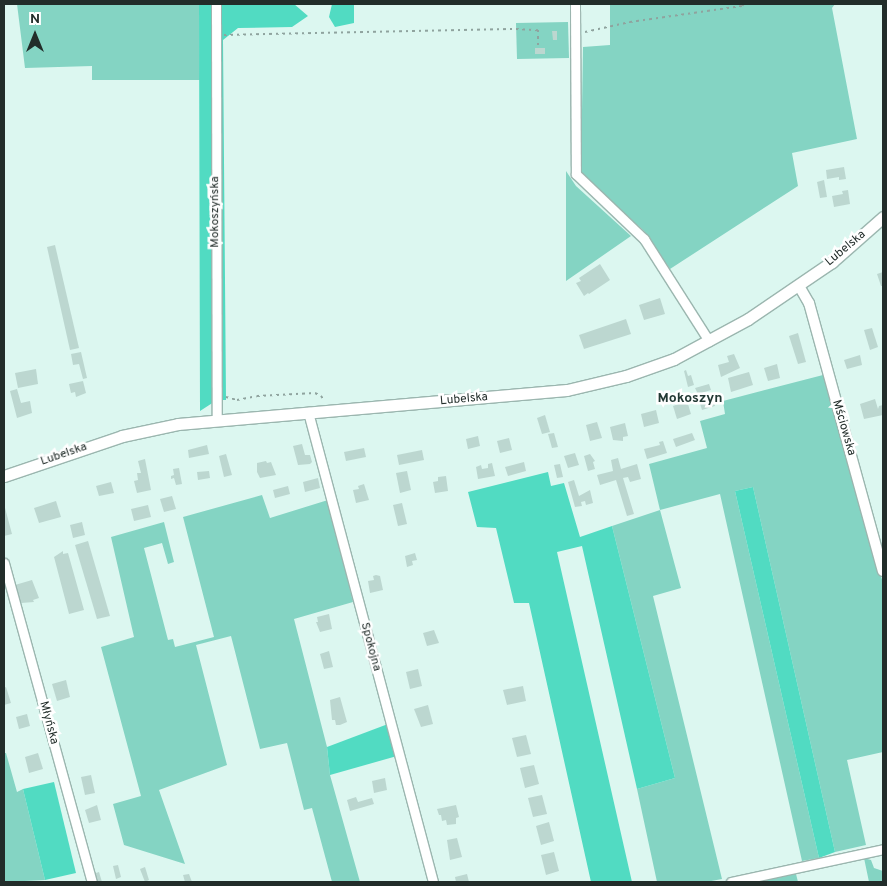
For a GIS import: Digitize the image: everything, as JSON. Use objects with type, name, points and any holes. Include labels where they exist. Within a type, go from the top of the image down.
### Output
[{"type":"main road","name":"Lubelska","points":[[4,476],[122,436],[178,424],[568,390],[644,370],[709,341],[799,286],[832,262],[883,217]]},
{"type":"street","name":"Mokoszyńska","points":[[216,4],[217,420]]},
{"type":"street","points":[[575,4],[576,174],[644,239],[709,341]]},
{"type":"street","name":"Mściowska","points":[[799,286],[808,303],[883,571]]},
{"type":"street","name":"Spokojna","points":[[308,412],[433,882]]},
{"type":"street","name":"Młyńska","points":[[4,563],[92,882]]},
{"type":"street","points":[[732,882],[883,849]]},
{"type":"path","points":[[575,34],[630,22],[742,6],[744,4]]},
{"type":"path","points":[[216,35],[516,29],[538,30],[538,45]]},
{"type":"path","points":[[223,394],[230,399],[238,400],[257,396],[315,393],[321,396],[324,404]]},
{"type":"green space","points":[[17,4],[199,4],[200,80],[92,80],[92,66],[25,68]]},
{"type":"green space","points":[[199,4],[294,4],[308,16],[292,27],[238,28],[223,40],[226,400],[217,400],[200,411]]},
{"type":"green space","points":[[332,4],[354,4],[354,23],[335,27],[329,17]]},
{"type":"green space","points":[[610,4],[835,4],[832,8],[857,139],[792,153],[798,186],[670,269],[644,231],[581,174],[583,47],[610,45]]},
{"type":"green space","points":[[568,22],[569,58],[517,59],[516,23]]},
{"type":"green space","points":[[566,171],[576,186],[631,236],[566,281]]},
{"type":"green space","points":[[823,375],[883,583],[883,752],[847,760],[866,845],[835,852],[753,487],[735,491],[819,858],[802,861],[720,494],[660,510],[649,464],[707,448],[700,421],[725,414],[723,401]]},
{"type":"green space","points":[[548,472],[551,486],[564,483],[580,537],[612,526],[675,778],[637,789],[582,546],[557,552],[632,882],[591,882],[529,603],[514,603],[496,528],[477,527],[468,492]]},
{"type":"green space","points":[[753,487],[835,852],[819,858],[735,491]]},
{"type":"green space","points":[[262,495],[270,518],[328,500],[353,602],[294,619],[327,747],[330,775],[360,882],[332,882],[312,808],[304,810],[287,743],[260,749],[231,636],[196,645],[227,765],[159,790],[185,864],[124,845],[113,804],[141,796],[101,647],[134,637],[111,537],[164,522],[174,562],[168,564],[162,543],[144,548],[168,640],[173,639],[175,647],[214,637],[183,517]]},
{"type":"green space","points":[[660,510],[681,588],[653,596],[722,879],[706,882],[657,882],[637,789],[675,778],[612,526]]},
{"type":"green space","points":[[388,724],[397,756],[330,775],[327,747]]},
{"type":"green space","points":[[4,753],[6,753],[17,792],[23,789],[45,880],[4,882]]},
{"type":"green space","points":[[54,782],[76,873],[45,880],[23,789]]},
{"type":"green space","points":[[864,858],[871,860],[874,868],[883,871],[883,882],[869,882]]},
{"type":"green space","points":[[796,874],[798,882],[757,882]]},
{"type":"building","points":[[552,31],[557,31],[557,40],[553,40]]},
{"type":"building","points":[[535,48],[545,48],[545,54],[535,54]]},
{"type":"building","points":[[844,167],[846,179],[839,180],[839,177],[827,179],[826,170]]},
{"type":"building","points":[[824,180],[827,197],[820,198],[817,182]]},
{"type":"building","points":[[848,190],[850,204],[834,207],[832,196],[843,194],[842,191]]},
{"type":"building","points":[[55,245],[79,348],[70,350],[47,247]]},
{"type":"building","points":[[600,264],[610,280],[584,296],[576,283],[581,281],[579,278]]},
{"type":"building","points":[[883,272],[883,286],[881,286],[877,274]]},
{"type":"building","points":[[660,298],[665,314],[644,320],[639,305]]},
{"type":"building","points":[[626,319],[631,334],[584,349],[579,335]]},
{"type":"building","points":[[872,328],[878,347],[870,350],[864,330]]},
{"type":"building","points":[[798,333],[806,362],[798,364],[789,336]]},
{"type":"building","points":[[81,352],[87,378],[83,379],[79,364],[73,365],[71,354]]},
{"type":"building","points":[[734,354],[740,368],[721,377],[718,365],[729,362],[727,356]]},
{"type":"building","points":[[860,355],[862,365],[847,369],[844,360]]},
{"type":"building","points":[[777,364],[780,378],[768,381],[764,368]]},
{"type":"building","points":[[36,369],[38,384],[18,388],[15,373]]},
{"type":"building","points":[[686,370],[688,376],[691,375],[694,385],[688,387],[684,371]]},
{"type":"building","points":[[749,372],[753,385],[731,392],[728,378]]},
{"type":"building","points":[[83,381],[86,393],[76,397],[75,392],[71,393],[69,384]]},
{"type":"building","points":[[709,384],[711,390],[698,394],[695,388]]},
{"type":"building","points":[[17,389],[21,403],[30,401],[32,413],[17,418],[10,391]]},
{"type":"building","points":[[712,395],[715,406],[702,410],[698,397]]},
{"type":"building","points":[[875,399],[878,409],[879,406],[883,405],[883,415],[864,419],[860,404]]},
{"type":"building","points":[[687,401],[691,414],[677,419],[673,406]]},
{"type":"building","points":[[656,410],[659,423],[644,427],[641,414]]},
{"type":"building","points":[[545,415],[550,432],[542,434],[537,418]]},
{"type":"building","points":[[597,422],[602,438],[590,441],[586,425]]},
{"type":"building","points":[[625,423],[628,436],[623,437],[623,441],[613,440],[610,427]]},
{"type":"building","points":[[554,433],[558,447],[552,448],[548,434]]},
{"type":"building","points":[[692,433],[695,440],[676,447],[673,439]]},
{"type":"building","points":[[478,436],[480,446],[468,449],[466,439]]},
{"type":"building","points":[[509,438],[512,450],[500,453],[497,441]]},
{"type":"building","points":[[663,441],[667,453],[647,459],[644,449],[660,445],[659,442]]},
{"type":"building","points":[[302,444],[305,455],[310,455],[312,462],[310,464],[298,465],[293,446]]},
{"type":"building","points":[[207,445],[209,454],[189,458],[188,450]]},
{"type":"building","points":[[364,448],[366,457],[346,461],[344,452]]},
{"type":"building","points":[[422,450],[424,460],[399,465],[397,455]]},
{"type":"building","points":[[575,453],[579,465],[568,468],[564,456]]},
{"type":"building","points":[[226,454],[232,475],[224,477],[219,456]]},
{"type":"building","points":[[590,454],[595,461],[593,462],[595,469],[588,471],[584,456]]},
{"type":"building","points":[[618,458],[621,469],[637,464],[641,479],[630,482],[628,477],[623,478],[634,514],[627,516],[616,480],[600,485],[597,475],[613,471],[611,460]]},
{"type":"building","points":[[145,459],[151,490],[137,493],[134,481],[138,480],[137,473],[141,473],[138,461]]},
{"type":"building","points":[[266,461],[267,463],[271,462],[276,475],[260,478],[257,472],[257,463]]},
{"type":"building","points":[[524,462],[526,471],[508,476],[505,467]]},
{"type":"building","points":[[492,463],[495,476],[478,479],[476,467],[481,465],[482,469],[488,468],[488,464]]},
{"type":"building","points":[[560,464],[563,477],[557,478],[554,465]]},
{"type":"building","points":[[179,468],[182,484],[176,485],[174,478],[171,479],[171,476],[174,475],[173,469]]},
{"type":"building","points":[[209,471],[210,478],[198,480],[197,472]]},
{"type":"building","points":[[407,471],[411,490],[400,493],[396,473]]},
{"type":"building","points":[[446,476],[448,491],[435,493],[433,482],[438,481],[438,477]]},
{"type":"building","points":[[318,478],[320,488],[305,492],[303,482]]},
{"type":"building","points":[[574,480],[579,496],[590,490],[593,503],[586,505],[585,501],[581,502],[582,506],[575,507],[568,482]]},
{"type":"building","points":[[111,482],[114,493],[99,496],[96,486]]},
{"type":"building","points":[[364,484],[369,500],[356,503],[353,490],[359,489],[358,486]]},
{"type":"building","points":[[288,486],[290,494],[275,498],[273,490]]},
{"type":"building","points":[[172,496],[176,509],[164,512],[160,499]]},
{"type":"building","points":[[56,501],[61,517],[39,523],[34,508]]},
{"type":"building","points":[[402,503],[407,524],[398,526],[393,505]]},
{"type":"building","points":[[4,504],[12,534],[4,536]]},
{"type":"building","points":[[148,505],[151,517],[134,521],[131,509]]},
{"type":"building","points":[[82,522],[85,535],[73,538],[70,525]]},
{"type":"building","points":[[88,541],[110,616],[97,619],[75,545]]},
{"type":"building","points":[[63,551],[63,554],[68,553],[84,610],[69,614],[54,557]]},
{"type":"building","points":[[415,553],[417,560],[412,561],[413,565],[407,567],[405,556]]},
{"type":"building","points":[[373,576],[380,576],[383,590],[370,593],[368,581],[374,580]]},
{"type":"building","points":[[32,580],[39,598],[33,600],[34,602],[21,603],[15,585]]},
{"type":"building","points":[[329,614],[332,629],[320,632],[316,622],[318,622],[317,617]]},
{"type":"building","points":[[434,630],[439,643],[427,646],[423,633]]},
{"type":"building","points":[[329,651],[333,667],[324,669],[320,654]]},
{"type":"building","points":[[418,669],[422,686],[410,689],[406,672]]},
{"type":"building","points":[[66,680],[70,697],[57,701],[52,684]]},
{"type":"building","points":[[523,686],[526,701],[507,705],[503,690]]},
{"type":"building","points":[[6,687],[11,703],[4,705],[4,688]]},
{"type":"building","points":[[340,697],[347,722],[336,725],[335,720],[332,720],[330,700]]},
{"type":"building","points":[[428,705],[433,724],[421,727],[414,709]]},
{"type":"building","points":[[27,714],[30,726],[19,729],[16,717]]},
{"type":"building","points":[[526,735],[531,754],[517,757],[512,738]]},
{"type":"building","points":[[38,753],[43,769],[29,773],[25,757]]},
{"type":"building","points":[[534,765],[539,784],[525,788],[520,768]]},
{"type":"building","points":[[91,775],[95,793],[85,795],[81,777]]},
{"type":"building","points":[[385,778],[387,790],[374,793],[372,781]]},
{"type":"building","points":[[542,795],[547,814],[533,817],[528,798]]},
{"type":"building","points":[[356,797],[358,802],[372,798],[374,804],[350,811],[347,800]]},
{"type":"building","points":[[97,805],[101,820],[89,823],[85,810]]},
{"type":"building","points":[[456,805],[459,817],[456,818],[456,824],[447,825],[446,820],[442,821],[437,809]]},
{"type":"building","points":[[549,822],[554,841],[541,845],[536,826]]},
{"type":"building","points":[[457,838],[462,857],[450,860],[447,840]]},
{"type":"building","points":[[554,852],[559,871],[546,875],[541,855]]},
{"type":"building","points":[[118,865],[121,877],[116,879],[113,866]]},
{"type":"building","points":[[145,867],[149,880],[145,882],[140,869]]},
{"type":"building","points":[[99,872],[102,882],[95,882],[93,874]]},
{"type":"building","points":[[189,874],[192,882],[185,882],[183,875]]},
{"type":"building","points":[[467,874],[469,882],[456,882],[455,877]]},
{"type":"district","name":"Mokoszyn","points":[[690,399]]}]
